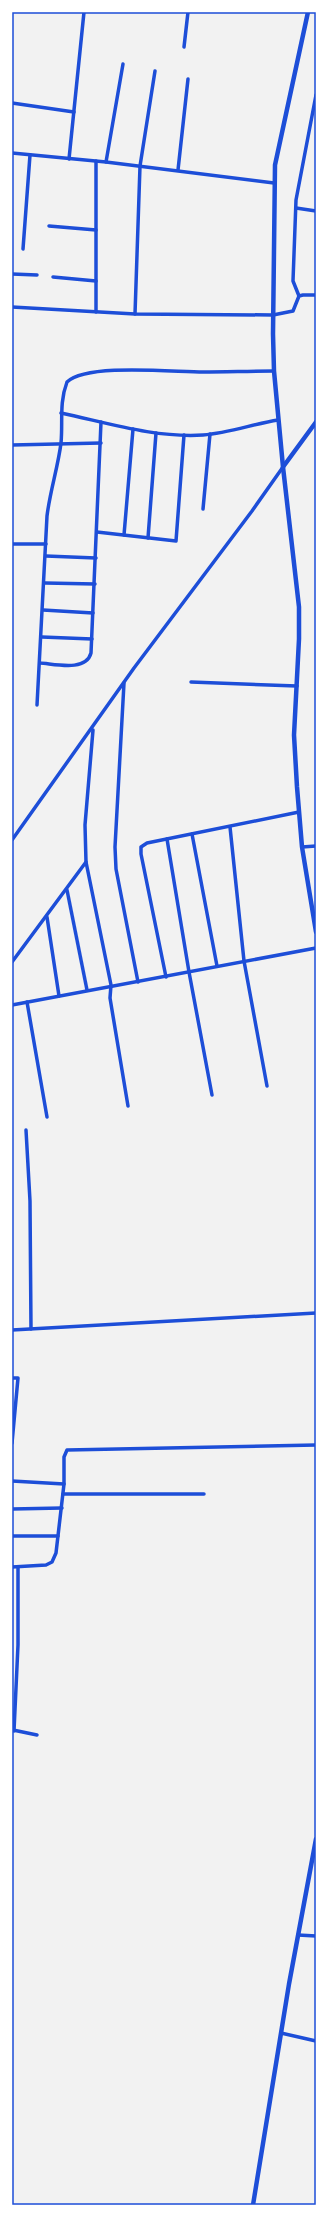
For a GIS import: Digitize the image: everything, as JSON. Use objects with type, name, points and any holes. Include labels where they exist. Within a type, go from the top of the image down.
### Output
[{"type":"street","points":[[69,159],[84,12]]},
{"type":"street","points":[[184,47],[188,12]]},
{"type":"street","points":[[308,12],[275,165],[273,315],[274,371],[282,467],[299,606],[299,639],[294,735],[299,812],[302,846],[314,904],[316,932]]},
{"type":"street","points":[[106,162],[123,64]]},
{"type":"street","points":[[135,314],[140,166],[155,71]]},
{"type":"street","points":[[178,170],[188,79]]},
{"type":"street","points":[[12,307],[135,314],[273,315],[293,311],[299,296],[293,281],[296,208],[316,95]]},
{"type":"street","points":[[12,103],[74,112]]},
{"type":"street","points":[[12,153],[178,170],[274,183]]},
{"type":"street","points":[[23,249],[30,155]]},
{"type":"street","points":[[96,161],[96,312]]},
{"type":"street","points":[[296,208],[316,211]]},
{"type":"street","points":[[49,226],[96,230]]},
{"type":"street","points":[[12,274],[37,276]]},
{"type":"street","points":[[53,277],[96,281]]},
{"type":"street","points":[[299,296],[304,294],[316,295]]},
{"type":"street","points":[[37,705],[50,494],[61,443],[61,399],[67,382],[79,375],[112,371],[274,371]]},
{"type":"street","points":[[61,413],[133,429],[156,433],[184,435],[210,434],[278,420]]},
{"type":"street","points":[[40,663],[82,664],[90,658],[98,532],[101,422]]},
{"type":"street","points":[[12,840],[93,728],[124,682],[252,511],[282,467],[316,422]]},
{"type":"street","points":[[124,535],[133,429]]},
{"type":"street","points":[[148,538],[156,433]]},
{"type":"street","points":[[203,509],[210,434]]},
{"type":"street","points":[[98,532],[176,541],[184,435]]},
{"type":"street","points":[[12,445],[100,443]]},
{"type":"street","points":[[12,544],[46,544]]},
{"type":"street","points":[[46,556],[96,558]]},
{"type":"street","points":[[45,583],[95,584]]},
{"type":"street","points":[[44,610],[93,613]]},
{"type":"street","points":[[42,637],[92,639]]},
{"type":"street","points":[[124,682],[115,847],[116,870],[138,982]]},
{"type":"street","points":[[191,682],[296,686]]},
{"type":"street","points":[[93,728],[85,825],[86,862],[111,985],[110,998],[128,1106]]},
{"type":"street","points":[[166,977],[141,849],[147,843],[299,812]]},
{"type":"street","points":[[230,827],[244,961],[267,1086]]},
{"type":"street","points":[[192,834],[217,966]]},
{"type":"street","points":[[167,839],[189,972],[212,1095]]},
{"type":"street","points":[[302,846],[316,846]]},
{"type":"street","points":[[12,962],[67,890],[86,862]]},
{"type":"street","points":[[67,890],[87,990]]},
{"type":"street","points":[[47,917],[59,996]]},
{"type":"street","points":[[12,1005],[111,985],[166,977],[316,948]]},
{"type":"street","points":[[27,1002],[47,1117]]},
{"type":"street","points":[[26,1130],[30,1201],[31,1329]]},
{"type":"street","points":[[12,1330],[316,1313]]},
{"type":"street","points":[[12,1378],[18,1378],[12,1443]]},
{"type":"street","points":[[12,1567],[42,1566],[52,1562],[56,1553],[64,1484],[64,1457],[67,1450],[316,1446]]},
{"type":"street","points":[[12,1481],[64,1484]]},
{"type":"street","points":[[63,1494],[204,1494]]},
{"type":"street","points":[[12,1509],[62,1508]]},
{"type":"street","points":[[12,1536],[58,1536]]},
{"type":"street","points":[[18,1567],[18,1645],[13,1730],[37,1735]]},
{"type":"street","points":[[253,2205],[298,1935],[316,1839]]},
{"type":"street","points":[[298,1935],[316,1936]]},
{"type":"street","points":[[282,2032],[316,2041]]}]
